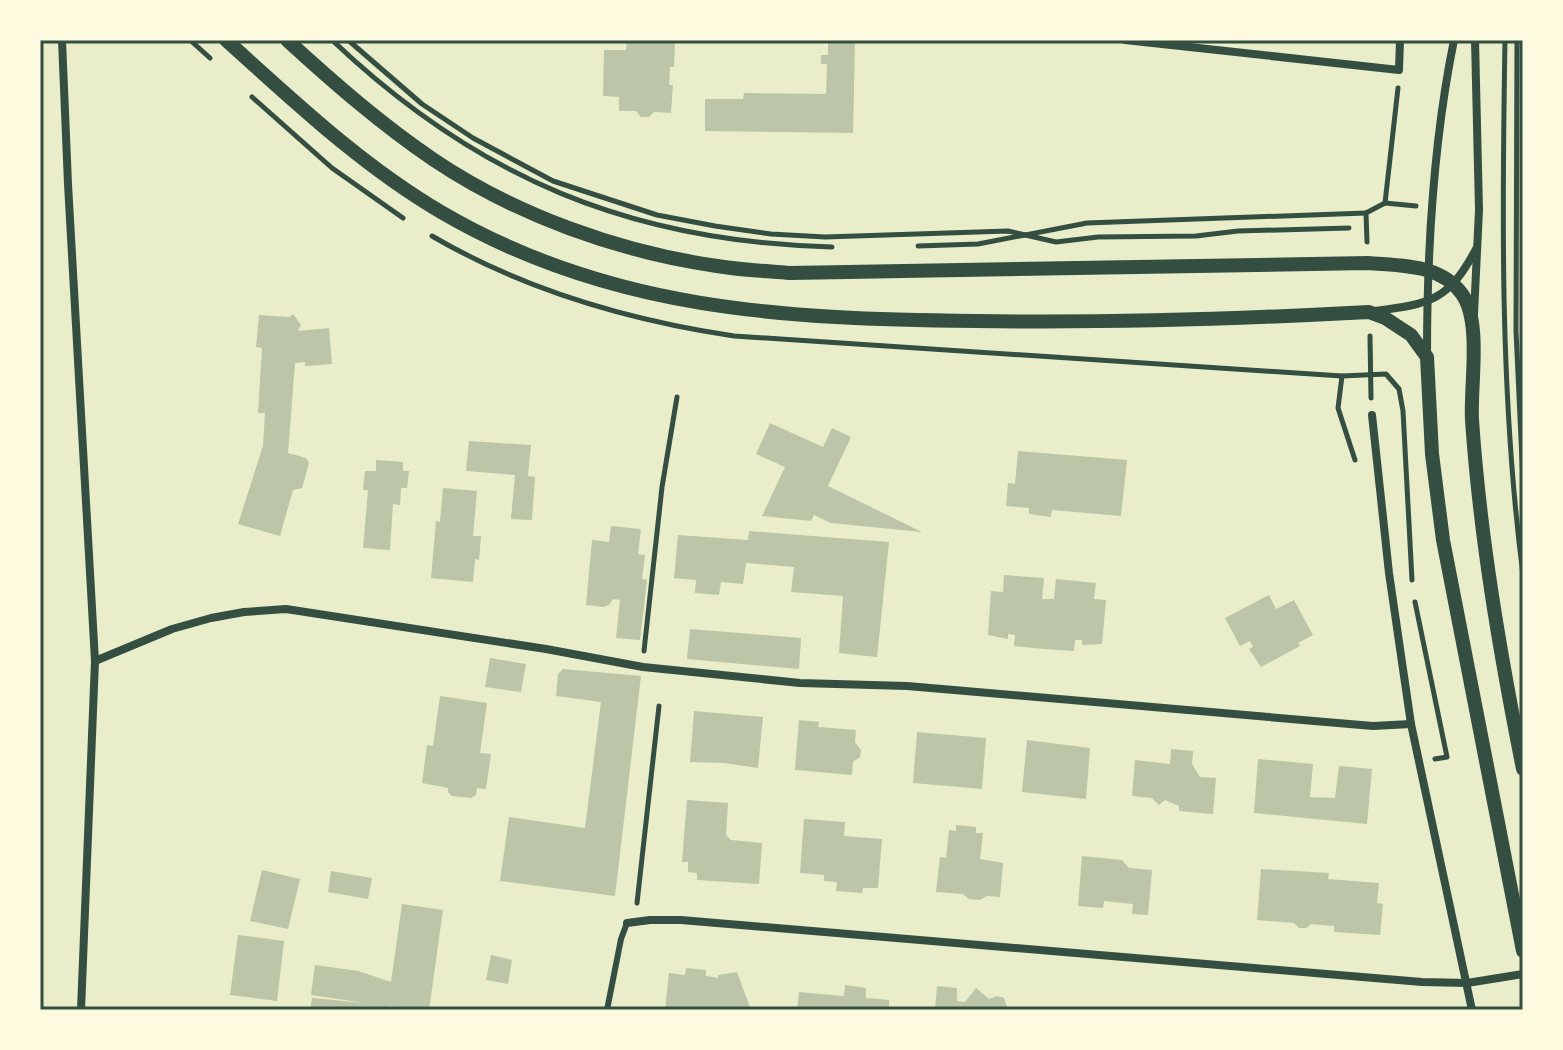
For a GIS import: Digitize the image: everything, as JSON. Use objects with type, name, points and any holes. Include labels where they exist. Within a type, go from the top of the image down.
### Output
[{"type":"street","points":[[62,40],[68,199],[95,661],[81,1010]]},
{"type":"street","points":[[226,40],[336,139],[373,168],[442,213],[558,267],[615,286],[736,310],[927,321],[1066,322],[1369,312],[1427,301],[1454,285],[1478,245]]},
{"type":"street","points":[[287,40],[357,103],[435,161],[473,184],[580,231],[646,252],[716,266],[790,273],[1368,263],[1428,270],[1454,285],[1468,305],[1474,323]]},
{"type":"street","points":[[1125,40],[1399,70],[1400,40]]},
{"type":"street","points":[[1454,40],[1444,99],[1428,270],[1430,429],[1443,540],[1523,951]]},
{"type":"street","points":[[1475,40],[1478,245],[1472,410],[1477,489],[1490,585],[1523,769]]},
{"type":"street","points":[[1369,312],[1385,318],[1411,335],[1427,357]]},
{"type":"street","points":[[1372,415],[1389,573],[1411,724],[1472,1010]]},
{"type":"street","points":[[95,661],[172,629],[211,618],[286,609],[643,667],[800,683],[907,686],[1373,726],[1411,724]]},
{"type":"street","points":[[631,922],[696,921],[1406,981],[1467,983],[1523,974]]},
{"type":"lane","points":[[607,1010],[621,939],[631,922]]},
{"type":"path","points":[[332,40],[409,108],[466,147],[539,185],[657,226],[775,246],[836,247]]},
{"type":"path","points":[[348,40],[422,104],[473,138],[553,181],[657,215],[771,234],[825,237],[1008,231],[1056,242],[1098,237],[1196,236],[1238,231],[1349,228]]},
{"type":"path","points":[[1505,40],[1507,404],[1523,575]]},
{"type":"path","points":[[1517,40],[1516,331],[1523,482]]},
{"type":"path","points":[[1385,203],[1399,70]]},
{"type":"path","points":[[915,246],[978,244],[1087,223],[1366,213],[1385,203],[1416,206]]},
{"type":"path","points":[[1366,213],[1367,246]]},
{"type":"path","points":[[1370,342],[1372,415]]},
{"type":"path","points":[[643,667],[662,487],[677,397]]},
{"type":"path","points":[[631,922],[659,706]]},
{"type":"building","points":[[627,40],[675,40],[674,67],[670,67],[669,85],[673,85],[671,113],[654,112],[649,117],[641,117],[636,111],[619,111],[619,97],[603,96],[604,50],[626,50]]},
{"type":"building","points":[[828,40],[855,40],[853,133],[705,131],[705,99],[743,99],[744,93],[826,94],[827,64],[821,64],[821,55],[828,55]]},
{"type":"building","points":[[293,314],[301,325],[298,331],[329,328],[332,364],[305,366],[305,362],[295,363],[288,453],[306,458],[309,463],[302,488],[293,490],[280,536],[238,524],[263,446],[265,413],[258,413],[262,348],[256,347],[259,315],[289,317]]},
{"type":"building","points":[[770,423],[823,447],[832,428],[851,437],[828,486],[922,532],[831,523],[814,515],[811,521],[762,516],[785,467],[756,454]]},
{"type":"building","points":[[469,441],[531,445],[528,476],[535,477],[532,520],[511,519],[515,475],[466,471]]},
{"type":"building","points":[[1018,451],[1127,460],[1121,516],[1052,510],[1051,517],[1029,514],[1029,508],[1006,506],[1008,483],[1015,484]]},
{"type":"building","points":[[376,460],[403,462],[403,471],[409,471],[407,488],[401,488],[400,505],[393,504],[390,550],[363,548],[368,490],[363,490],[365,471],[376,471]]},
{"type":"building","points":[[443,488],[477,491],[473,536],[481,536],[473,582],[431,578],[436,521],[440,522]]},
{"type":"building","points":[[611,526],[641,529],[638,554],[645,555],[642,579],[647,580],[640,640],[616,638],[620,600],[613,599],[603,607],[586,605],[592,540],[609,542]]},
{"type":"building","points":[[749,531],[889,542],[877,657],[839,653],[843,596],[791,592],[794,567],[746,563],[743,584],[721,582],[719,595],[695,593],[696,580],[674,578],[678,535],[748,540]]},
{"type":"building","points":[[1004,575],[1044,578],[1042,599],[1054,599],[1056,579],[1096,583],[1094,599],[1106,600],[1102,644],[1082,645],[1082,640],[1075,640],[1074,651],[1044,649],[1014,646],[1015,635],[1008,634],[1008,639],[988,635],[991,591],[1003,592]]},
{"type":"building","points":[[1269,595],[1276,609],[1294,600],[1313,635],[1298,643],[1300,646],[1261,667],[1249,649],[1253,647],[1250,641],[1240,646],[1225,618]]},
{"type":"building","points":[[690,629],[801,638],[799,669],[687,659]]},
{"type":"building","points":[[490,658],[526,664],[521,692],[485,687]]},
{"type":"building","points":[[563,669],[641,676],[615,896],[500,881],[509,817],[585,828],[601,702],[556,696],[558,674]]},
{"type":"building","points":[[440,696],[487,703],[480,753],[491,754],[486,789],[477,788],[476,795],[471,798],[452,796],[448,788],[422,783],[427,745],[433,746]]},
{"type":"building","points":[[694,711],[763,717],[758,768],[690,762]]},
{"type":"building","points":[[799,720],[819,722],[818,727],[856,730],[855,742],[861,750],[860,757],[853,762],[852,775],[795,770]]},
{"type":"building","points":[[917,732],[986,738],[982,789],[913,783]]},
{"type":"building","points":[[1027,740],[1090,748],[1086,799],[1022,792]]},
{"type":"building","points":[[1171,749],[1193,751],[1192,764],[1200,777],[1216,778],[1213,814],[1179,811],[1179,806],[1165,800],[1159,805],[1152,798],[1132,796],[1135,760],[1170,764]]},
{"type":"building","points":[[1258,759],[1313,764],[1310,797],[1335,798],[1339,766],[1372,769],[1367,824],[1254,813]]},
{"type":"building","points":[[687,800],[728,803],[726,835],[731,840],[762,843],[759,884],[697,880],[697,873],[688,872],[688,862],[682,862]]},
{"type":"building","points":[[804,819],[845,822],[844,836],[882,839],[878,888],[863,888],[862,893],[836,891],[837,882],[824,881],[824,875],[800,873]]},
{"type":"building","points":[[956,825],[976,827],[976,833],[983,833],[980,859],[1003,863],[1000,897],[987,896],[980,900],[969,899],[963,894],[936,892],[940,857],[946,858],[949,830],[956,831]]},
{"type":"building","points":[[1082,856],[1122,860],[1129,868],[1152,870],[1148,915],[1132,914],[1133,904],[1104,901],[1103,908],[1078,906]]},
{"type":"building","points":[[1261,869],[1329,873],[1328,879],[1379,883],[1377,903],[1383,904],[1380,935],[1334,932],[1334,926],[1311,924],[1299,928],[1294,923],[1257,920]]},
{"type":"building","points":[[262,870],[300,879],[288,929],[250,921]]},
{"type":"building","points":[[331,871],[372,878],[368,899],[328,892]]},
{"type":"building","points":[[402,904],[443,910],[429,1010],[388,1006],[387,1010],[310,1010],[312,998],[365,1003],[311,995],[315,965],[358,971],[391,982]]},
{"type":"building","points":[[238,935],[284,941],[277,1001],[230,995]]},
{"type":"building","points":[[491,955],[512,960],[508,984],[486,980]]},
{"type":"building","points":[[686,968],[706,970],[706,976],[718,978],[718,975],[737,972],[751,1010],[665,1010],[669,973],[685,975]]},
{"type":"building","points":[[845,985],[866,988],[866,998],[889,1000],[889,1010],[797,1010],[799,992],[844,996]]},
{"type":"building","points":[[937,986],[957,988],[957,1001],[965,1002],[976,988],[989,999],[997,996],[1004,998],[1008,1010],[935,1010]]}]
